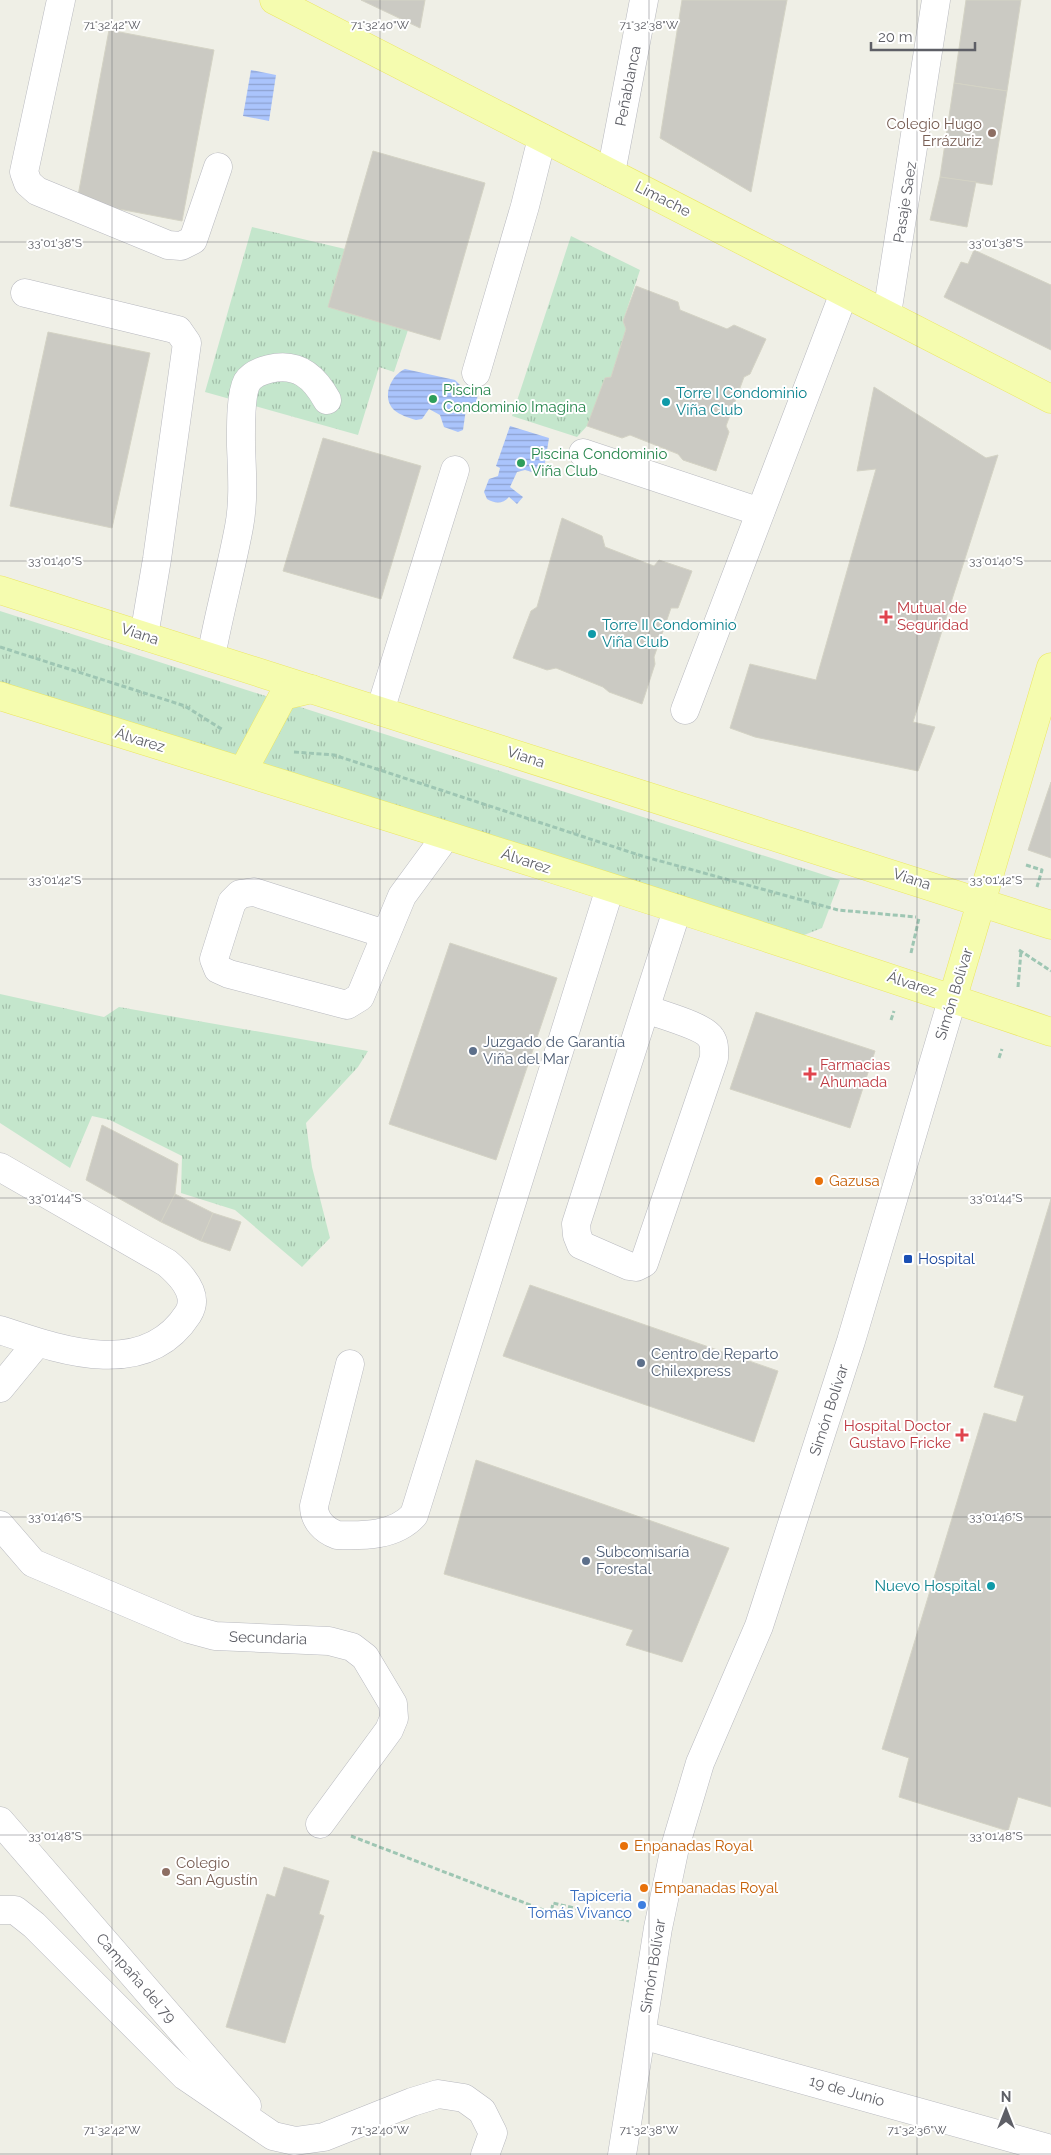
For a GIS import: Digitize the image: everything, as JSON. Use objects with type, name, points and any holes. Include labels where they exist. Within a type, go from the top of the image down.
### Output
[{"type":"main road","name":"Limache","points":[[274,0],[1051,399]]},
{"type":"main road","name":"Viana","points":[[0,590],[981,901],[1051,925]]},
{"type":"main road","name":"Simón Bolívar","points":[[953,997],[1051,667]]},
{"type":"main road","points":[[249,760],[283,696],[312,689]]},
{"type":"main road","name":"Álvarez","points":[[0,696],[249,760],[446,836],[953,997],[1051,1032]]},
{"type":"street","points":[[61,0],[24,172],[28,183],[37,191],[168,245],[181,246],[193,240],[218,167]]},
{"type":"street","name":"Peñablanca","points":[[611,173],[644,0]]},
{"type":"street","name":"Pasaje Saez","points":[[887,314],[936,0]]},
{"type":"street","points":[[476,373],[525,206],[542,138]]},
{"type":"street","points":[[25,293],[178,330],[187,343],[157,559],[144,636]]},
{"type":"street","points":[[685,710],[844,293]]},
{"type":"street","points":[[211,657],[220,608],[240,525],[241,430],[247,382],[259,371],[283,365],[300,370],[319,386],[327,400]]},
{"type":"street","points":[[583,453],[760,512]]},
{"type":"street","points":[[380,711],[455,470]]},
{"type":"street","points":[[385,934],[254,892],[240,894],[232,902],[214,959],[218,969],[229,974],[347,1005],[360,997],[402,896],[446,836]]},
{"type":"street","points":[[350,1364],[314,1506],[314,1514],[319,1522],[330,1532],[337,1535],[380,1534],[406,1523],[414,1515],[610,888]]},
{"type":"street","points":[[646,1009],[703,1030],[711,1037],[714,1044],[714,1058],[644,1264],[636,1267],[629,1266],[581,1244],[577,1235],[576,1224],[677,910]]},
{"type":"street","name":"Simón Bolívar","points":[[622,2155],[658,1928],[675,1847],[700,1763],[759,1626],[851,1341],[953,997]]},
{"type":"street","points":[[0,1167],[167,1263],[187,1285],[192,1300],[190,1310],[183,1321],[161,1340],[139,1352],[113,1355],[81,1354],[37,1343],[0,1330]]},
{"type":"street","points":[[0,1388],[37,1343]]},
{"type":"street","name":"Secundaria","points":[[0,1525],[33,1563],[189,1629],[215,1636],[330,1641],[352,1646],[365,1658],[393,1704],[394,1718],[389,1730],[320,1824]]},
{"type":"street","name":"Campaña del 79","points":[[0,1821],[273,2136]]},
{"type":"street","name":"Campaña del 79","points":[[8,1910],[34,1925],[185,2076],[273,2136],[295,2141],[324,2137],[412,2102],[438,2094],[464,2098],[482,2110],[493,2133],[485,2155]]},
{"type":"street","name":"19 de Junio","points":[[642,2035],[1051,2149]]},
{"type":"path","points":[[0,647],[186,706],[249,760],[334,755],[651,859],[838,910],[926,918]]},
{"type":"path","points":[[972,931],[1010,942],[1051,971]]},
{"type":"path","points":[[320,1824],[551,1913],[553,1903],[658,1928]]},
{"type":"green space","points":[[252,227],[345,249],[328,307],[408,330],[394,372],[379,367],[358,435],[205,392]]},
{"type":"green space","points":[[571,236],[640,270],[623,321],[626,329],[611,377],[587,426],[577,437],[512,416]]},
{"type":"green space","points":[[0,611],[840,880],[822,928],[799,937],[0,683]]},
{"type":"green space","points":[[0,994],[104,1017],[119,1007],[368,1051],[358,1067],[306,1123],[312,1167],[330,1238],[302,1267],[235,1210],[181,1193],[182,1156],[110,1120],[92,1116],[70,1168],[0,1123]]},
{"type":"water","points":[[251,70],[276,75],[269,121],[243,116]]},
{"type":"water","name":"Piscina Condominio Imagina","points":[[405,369],[455,380],[466,391],[478,395],[474,409],[466,409],[463,430],[458,432],[444,427],[440,415],[429,409],[422,419],[416,420],[394,410],[388,399],[389,387],[396,376]]},
{"type":"water","name":"Piscina Condominio Viña Club","points":[[510,426],[549,438],[543,475],[525,470],[517,472],[510,487],[523,497],[517,504],[509,497],[502,502],[493,502],[487,499],[484,492],[489,479],[498,476],[500,468],[496,466]]},
{"type":"building","points":[[361,0],[425,0],[420,28]]},
{"type":"building","points":[[682,0],[787,0],[751,192],[660,138]]},
{"type":"building","points":[[966,0],[1021,0],[1007,91],[954,83]]},
{"type":"building","points":[[109,30],[214,50],[182,221],[77,201]]},
{"type":"building","points":[[954,83],[1007,91],[992,185],[940,177]]},
{"type":"building","points":[[373,151],[485,183],[440,340],[328,307]]},
{"type":"building","points":[[940,177],[976,182],[967,227],[930,220]]},
{"type":"building","points":[[974,250],[1051,285],[1051,350],[944,297],[961,262],[968,264]]},
{"type":"building","name":"Torre I Condominio Viña Club","points":[[636,286],[678,302],[680,310],[727,329],[734,325],[766,339],[750,374],[744,377],[726,426],[729,432],[716,471],[683,460],[678,454],[630,435],[622,438],[587,426],[605,378],[611,377],[626,329],[623,321]]},
{"type":"building","points":[[48,332],[150,353],[112,528],[10,506]]},
{"type":"building","points":[[874,387],[986,458],[998,455],[913,722],[935,727],[918,771],[755,737],[730,728],[750,664],[816,680],[876,469],[857,471]]},
{"type":"building","points":[[323,438],[421,466],[381,599],[283,571]]},
{"type":"building","name":"Torre II Condominio Viña Club","points":[[562,518],[602,536],[605,547],[654,566],[659,560],[692,571],[678,608],[671,608],[654,657],[655,664],[642,704],[609,692],[603,687],[556,668],[547,670],[513,658],[531,611],[537,607]]},
{"type":"building","points":[[1051,782],[1051,858],[1028,850]]},
{"type":"building","name":"Juzgado de Garantía Viña del Mar","points":[[450,943],[557,978],[496,1160],[389,1124]]},
{"type":"building","points":[[756,1012],[875,1051],[850,1128],[730,1089]]},
{"type":"building","points":[[102,1125],[178,1164],[175,1194],[161,1222],[86,1180]]},
{"type":"building","points":[[175,1194],[213,1213],[201,1241],[161,1222]]},
{"type":"building","name":"Nuevo Hospital","points":[[1051,1199],[1051,1807],[1018,1797],[1008,1831],[899,1797],[909,1758],[882,1749],[984,1413],[1016,1422],[1024,1396],[994,1387]]},
{"type":"building","points":[[213,1213],[241,1222],[230,1251],[201,1241]]},
{"type":"building","name":"Centro de Reparto Chilexpress","points":[[530,1285],[778,1371],[754,1442],[503,1356]]},
{"type":"building","name":"Subcomisaría Forestal","points":[[476,1460],[729,1548],[682,1662],[626,1645],[633,1630],[444,1574]]},
{"type":"building","points":[[284,1867],[329,1881],[319,1914],[324,1916],[285,2043],[226,2027],[267,1894],[275,1897]]},
{"type":"place","name":"Colegio Hugo Errázuriz","points":[[992,133]]},
{"type":"place","name":"Piscina Condominio Imagina","points":[[433,399]]},
{"type":"place","name":"Torre I Condominio Viña Club","points":[[666,402]]},
{"type":"place","name":"Piscina Condominio Viña Club","points":[[521,463]]},
{"type":"place","name":"Mutual de Seguridad","points":[[886,617]]},
{"type":"place","name":"Torre II Condominio Viña Club","points":[[592,634]]},
{"type":"place","name":"Juzgado de Garantía Viña del Mar","points":[[473,1051]]},
{"type":"place","name":"Farmacias Ahumada","points":[[810,1074]]},
{"type":"place","name":"Gazusa","points":[[819,1181]]},
{"type":"place","name":"Hospital","points":[[908,1259]]},
{"type":"place","name":"Centro de Reparto Chilexpress","points":[[641,1363]]},
{"type":"place","name":"Hospital Doctor Gustavo Fricke","points":[[962,1435]]},
{"type":"place","name":"Subcomisaría Forestal","points":[[586,1561]]},
{"type":"place","name":"Nuevo Hospital","points":[[991,1586]]},
{"type":"place","name":"Enpanadas Royal","points":[[624,1846]]},
{"type":"place","name":"Colegio San Agustín","points":[[166,1872]]},
{"type":"place","name":"Empanadas Royal","points":[[644,1888]]},
{"type":"place","name":"Tapiceria Tomás Vivanco","points":[[642,1905]]}]
